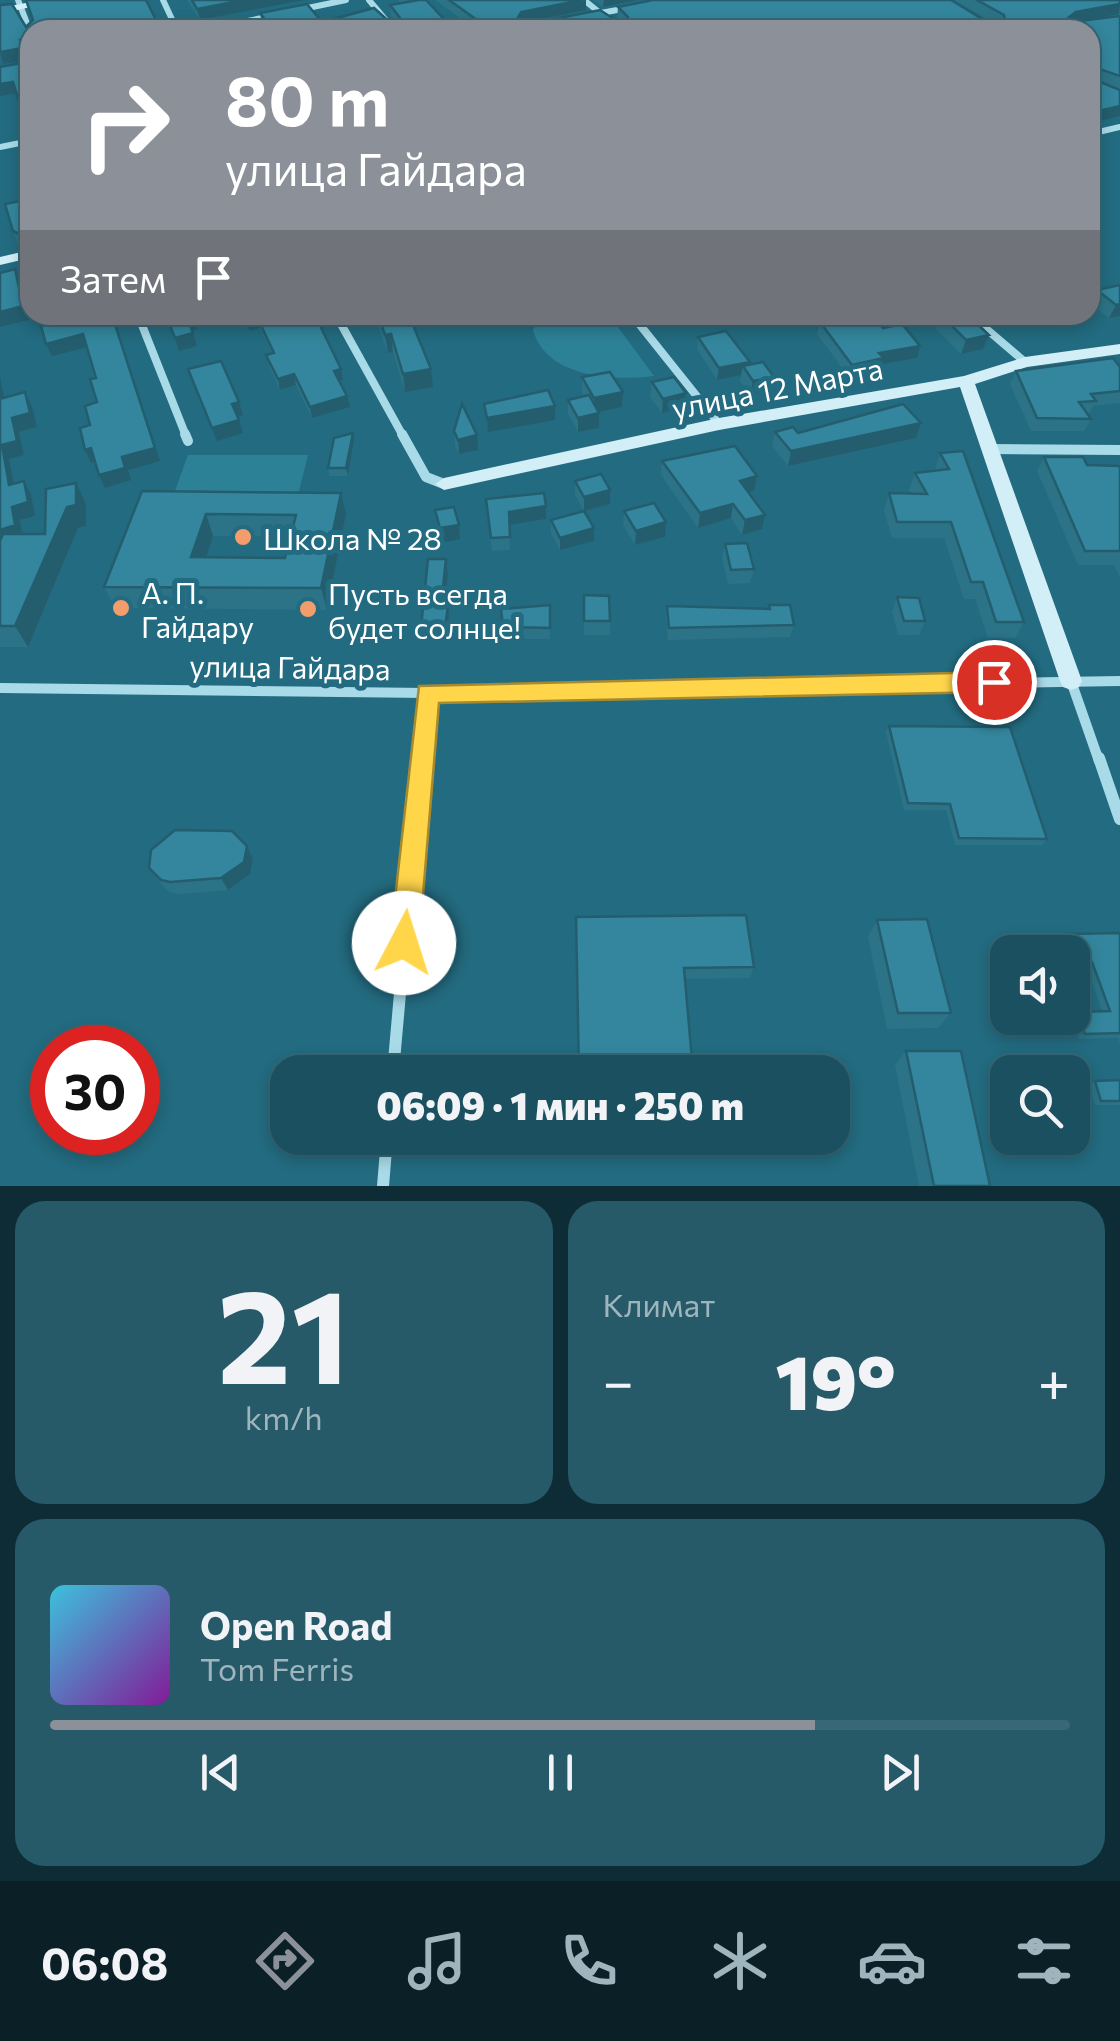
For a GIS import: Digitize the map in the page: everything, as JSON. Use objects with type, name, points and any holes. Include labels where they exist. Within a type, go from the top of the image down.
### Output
[{"type":"street","points":[[0,11],[20,3],[57,0]]},
{"type":"street","points":[[292,11],[346,0]]},
{"type":"street","points":[[369,0],[386,20]]},
{"type":"street","points":[[584,0],[609,20]]},
{"type":"street","points":[[580,17],[636,6]]},
{"type":"street","points":[[251,20],[275,15]]},
{"type":"street","points":[[142,325],[188,441]]},
{"type":"street","points":[[342,325],[426,477],[444,484]]},
{"type":"street","points":[[640,325],[720,424]]},
{"type":"street","points":[[982,325],[1026,362]]},
{"type":"street","name":"улица 12 Марта","points":[[444,484],[720,424],[966,381],[1026,362],[1120,350]]},
{"type":"street","points":[[966,381],[1120,819]]},
{"type":"street","points":[[990,449],[1120,450]]},
{"type":"street","name":"улица Гайдара","points":[[0,688],[428,693],[1120,681]]},
{"type":"street","points":[[395,1055],[428,693]]},
{"type":"street","points":[[383,1186],[386,1155]]},
{"type":"shaded area","points":[[536,325],[616,325],[654,376],[620,378],[566,367],[540,346],[533,330]]},
{"type":"shaded area","points":[[188,455],[308,455],[297,499],[172,499]]},
{"type":"building","points":[[26,0],[146,0],[156,20],[33,20]]},
{"type":"building","points":[[192,0],[244,0],[197,9]]},
{"type":"building","points":[[426,0],[445,20],[398,20],[390,5]]},
{"type":"building","points":[[449,0],[582,0],[521,12],[517,20],[477,20]]},
{"type":"building","points":[[653,0],[951,0],[984,20],[626,20],[628,17],[618,7]]},
{"type":"building","points":[[977,0],[1120,0],[1120,4],[1076,12],[1068,18],[1005,20],[1004,15]]},
{"type":"building","points":[[12,4],[22,20],[20,49],[0,52],[0,5]]},
{"type":"building","points":[[307,4],[320,20],[265,20],[260,13]]},
{"type":"building","points":[[374,8],[387,20],[329,20]]},
{"type":"building","points":[[600,10],[615,20],[549,20]]},
{"type":"building","points":[[1120,16],[1120,76],[1100,69],[1100,20],[1088,20]]},
{"type":"building","points":[[20,63],[20,105],[13,82],[0,84],[0,67]]},
{"type":"building","points":[[1100,82],[1120,90],[1120,106],[1100,111]]},
{"type":"building","points":[[20,201],[20,234],[13,231],[5,204]]},
{"type":"building","points":[[15,269],[20,307],[0,312],[0,273]]},
{"type":"building","points":[[1120,285],[1120,304],[1116,305],[1100,289]]},
{"type":"building","points":[[115,325],[155,448],[122,457],[125,468],[99,475],[91,448],[85,450],[80,428],[90,425],[85,406],[97,402],[90,379],[96,378],[83,334],[46,344],[41,326]]},
{"type":"building","points":[[170,325],[190,325],[193,333],[175,338]]},
{"type":"building","points":[[261,325],[320,325],[341,369],[334,371],[347,396],[310,407],[294,374],[278,379],[266,355],[274,353]]},
{"type":"building","points":[[382,325],[413,325],[431,369],[403,374],[391,334],[385,335]]},
{"type":"building","points":[[822,325],[903,325],[920,346],[879,353],[884,358],[852,365]]},
{"type":"building","points":[[951,325],[978,325],[989,335],[966,340]]},
{"type":"building","points":[[726,331],[750,362],[719,368],[698,337]]},
{"type":"building","points":[[1113,358],[1120,367],[1120,391],[1091,394],[1096,401],[1079,402],[1091,419],[1037,418],[1016,371]]},
{"type":"building","points":[[221,361],[239,402],[232,404],[239,420],[212,428],[188,369]]},
{"type":"building","points":[[763,362],[774,377],[753,381],[743,366]]},
{"type":"building","points":[[610,372],[623,392],[594,398],[582,377]]},
{"type":"building","points":[[674,377],[686,393],[663,399],[652,382]]},
{"type":"building","points":[[548,390],[555,406],[487,418],[484,404]]},
{"type":"building","points":[[25,392],[30,413],[12,418],[17,441],[2,445],[9,485],[24,481],[28,502],[12,507],[15,525],[0,530],[0,399]]},
{"type":"building","points":[[589,395],[599,413],[578,418],[568,400]]},
{"type":"building","points":[[462,404],[477,435],[458,440],[454,431]]},
{"type":"building","points":[[903,404],[921,423],[791,451],[775,432],[793,427],[798,433]]},
{"type":"building","points":[[353,433],[346,468],[328,468],[334,438]]},
{"type":"building","points":[[735,446],[757,476],[740,481],[765,515],[745,520],[733,504],[700,513],[662,461]]},
{"type":"building","points":[[963,451],[1024,622],[996,622],[983,582],[971,582],[951,522],[897,522],[889,493],[927,494],[915,473],[949,469],[940,453]]},
{"type":"building","points":[[1044,457],[1083,457],[1087,465],[1120,466],[1120,551],[1085,551]]},
{"type":"building","points":[[601,474],[610,490],[584,497],[575,481]]},
{"type":"building","points":[[76,483],[76,505],[67,507],[15,626],[0,626],[3,534],[45,534],[46,489]]},
{"type":"building","points":[[142,491],[341,493],[321,588],[104,587]],"holes":[[[206,514],[296,515],[285,558],[191,557]]]},
{"type":"building","points":[[544,493],[546,506],[509,512],[510,537],[491,538],[486,499]]},
{"type":"building","points":[[654,503],[666,522],[636,531],[624,511]]},
{"type":"building","points":[[454,507],[459,525],[440,528],[435,510]]},
{"type":"building","points":[[584,511],[594,528],[560,538],[551,520]]},
{"type":"building","points":[[747,543],[754,569],[731,570],[725,544]]},
{"type":"building","points":[[428,559],[446,559],[441,606],[448,606],[445,627],[421,627]]},
{"type":"building","points":[[584,595],[609,596],[610,621],[584,621]]},
{"type":"building","points":[[897,597],[919,598],[925,621],[904,621]]},
{"type":"building","points":[[550,605],[550,628],[503,627],[501,609]]},
{"type":"building","points":[[769,605],[790,605],[794,625],[669,628],[667,606],[770,609]]},
{"type":"building","points":[[889,726],[1010,727],[1047,839],[959,838],[950,804],[908,803]]},
{"type":"building","points":[[175,830],[232,831],[247,846],[244,862],[221,878],[161,880],[149,868],[151,850]]},
{"type":"building","points":[[746,915],[754,967],[684,968],[692,1055],[579,1055],[576,917]]},
{"type":"building","points":[[927,919],[951,1013],[898,1013],[877,920]]},
{"type":"building","points":[[1120,933],[1120,1033],[1090,1034],[1090,1012],[1110,1011],[1090,962],[1090,935],[1067,934]]},
{"type":"building","points":[[906,1051],[961,1051],[990,1186],[934,1186]]},
{"type":"building","points":[[1120,1080],[1120,1101],[1101,1101],[1095,1081]]},
{"type":"place","name":"Школа № 28","points":[[243,537]]},
{"type":"place","name":"А. П. Гайдару","points":[[121,608]]},
{"type":"place","name":"Пусть всегда будет солнце!","points":[[308,609]]},
{"type":"route","points":[[404,943],[428,693],[994,682]]}]
